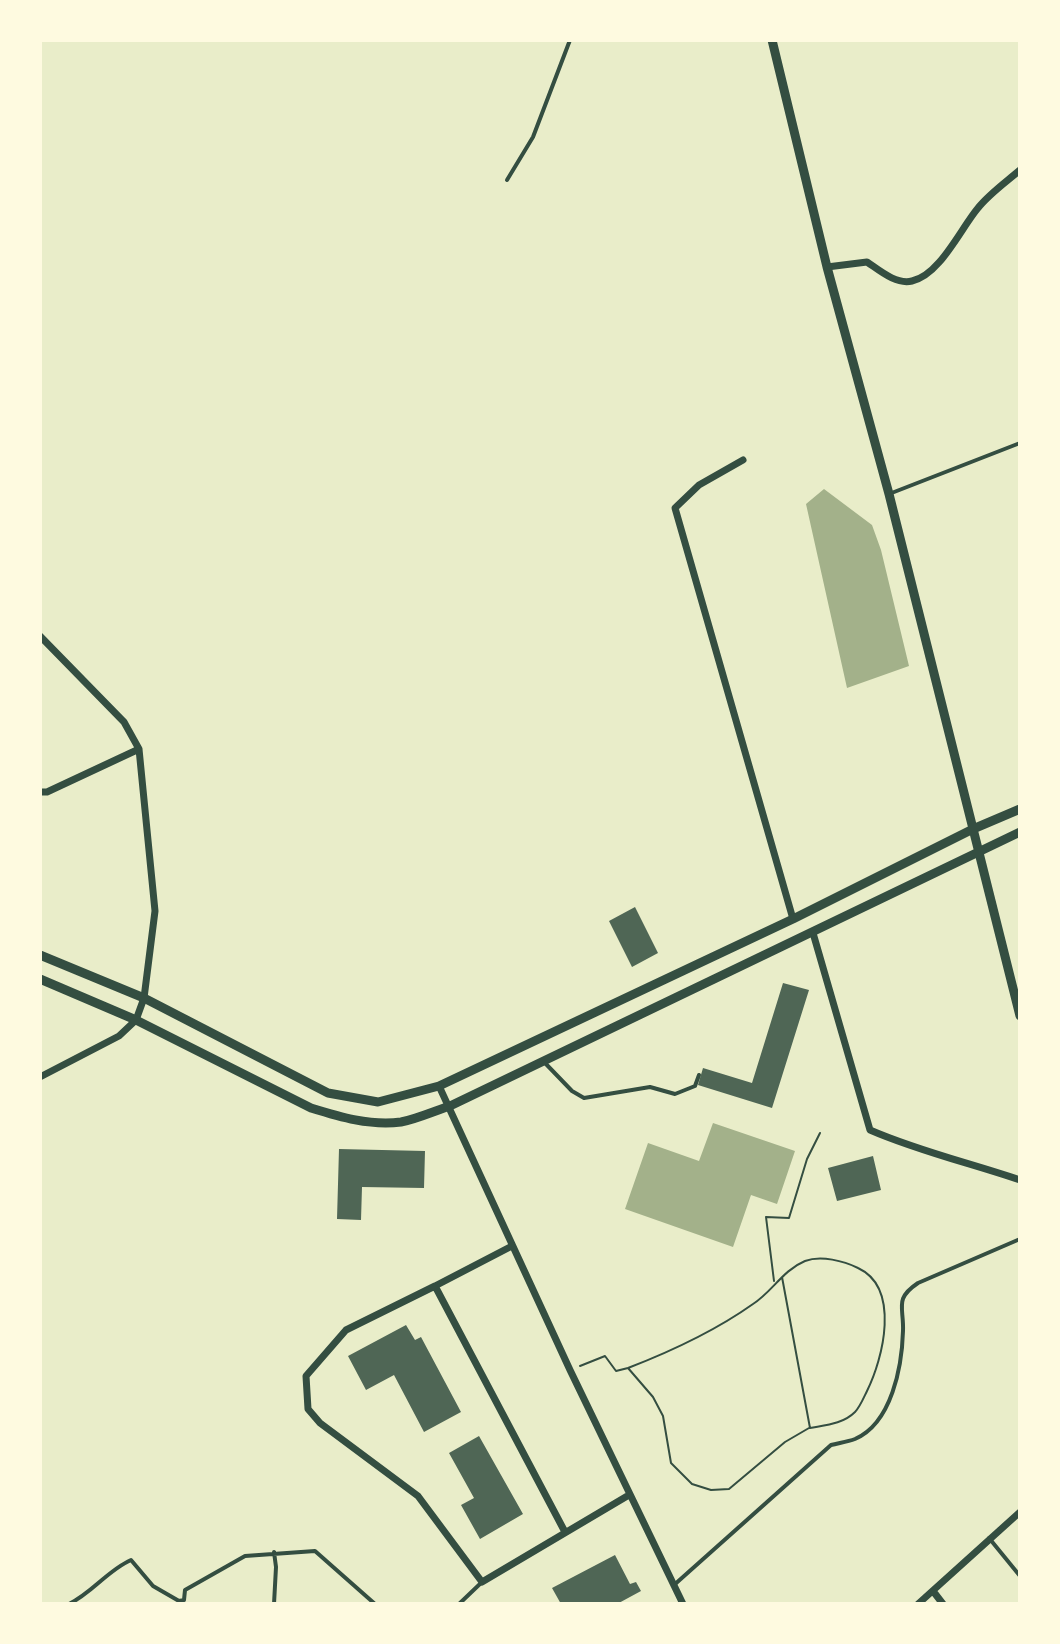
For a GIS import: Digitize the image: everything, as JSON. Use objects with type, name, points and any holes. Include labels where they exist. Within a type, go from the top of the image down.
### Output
[{"type":"street","points":[[772,40],[827,267],[889,494],[1020,1016]]},
{"type":"street","points":[[827,267],[867,262],[894,279],[911,281],[929,271],[946,254],[980,205],[1020,170]]},
{"type":"street","points":[[743,460],[699,485],[675,508],[793,919]]},
{"type":"street","points":[[40,636],[124,722],[139,749],[155,911],[144,998],[136,1020],[119,1036],[40,1077]]},
{"type":"street","points":[[40,792],[139,749]]},
{"type":"street","points":[[40,955],[144,998],[328,1093],[378,1102],[439,1086],[1020,809]]},
{"type":"street","points":[[40,979],[136,1020],[311,1108],[373,1122],[402,1122],[450,1106],[1020,832]]},
{"type":"street","points":[[813,933],[870,1130],[913,1149],[966,1161],[1020,1180]]},
{"type":"street","points":[[439,1086],[570,1370],[683,1604]]},
{"type":"street","points":[[512,1246],[346,1330],[306,1376],[308,1409],[320,1423],[418,1496],[482,1582],[629,1495]]},
{"type":"street","points":[[435,1286],[565,1532]]},
{"type":"street","points":[[918,1604],[1020,1512]]},
{"type":"street","points":[[933,1591],[943,1604]]},
{"type":"lane","points":[[507,180],[533,137],[570,40]]},
{"type":"lane","points":[[889,494],[1020,443]]},
{"type":"lane","points":[[543,1062],[572,1091],[584,1098],[650,1087],[675,1094],[695,1086],[699,1075]]},
{"type":"lane","points":[[674,1585],[831,1445],[857,1438],[873,1424],[889,1402],[897,1372],[904,1328],[901,1305],[905,1292],[918,1283],[1020,1239]]},
{"type":"lane","points":[[989,1538],[1020,1576]]},
{"type":"lane","points":[[69,1604],[85,1596],[127,1561],[134,1561],[153,1586],[179,1601],[184,1600],[185,1590],[245,1556],[315,1551],[375,1604]]},
{"type":"lane","points":[[274,1552],[274,1604]]},
{"type":"lane","points":[[459,1604],[482,1582]]},
{"type":"path","points":[[774,1282],[766,1217],[789,1218],[807,1159],[820,1133]]},
{"type":"path","points":[[570,1370],[605,1356],[616,1371],[665,1354],[728,1321],[758,1301],[774,1282],[806,1260],[837,1260],[863,1270],[880,1292],[885,1331],[881,1361],[857,1411],[838,1423],[810,1428],[785,1442],[729,1489],[711,1490],[692,1484],[671,1463],[663,1416],[653,1397],[628,1368]]},
{"type":"path","points":[[782,1277],[810,1428]]},
{"type":"shaded area","points":[[824,489],[872,525],[909,666],[847,688],[806,504]]},
{"type":"shaded area","points":[[713,1123],[795,1151],[777,1204],[751,1195],[733,1247],[625,1209],[648,1143],[699,1161]]},
{"type":"building","points":[[635,907],[658,953],[632,967],[609,921]]},
{"type":"building","points":[[783,983],[809,990],[772,1108],[698,1085],[703,1068],[752,1083]]},
{"type":"building","points":[[339,1149],[425,1151],[424,1188],[362,1187],[361,1220],[337,1219]]},
{"type":"building","points":[[873,1156],[881,1190],[837,1201],[828,1168]]},
{"type":"building","points":[[406,1325],[415,1340],[421,1337],[461,1412],[424,1432],[394,1375],[366,1390],[348,1356]]},
{"type":"building","points":[[479,1436],[523,1514],[480,1539],[461,1505],[474,1498],[449,1453]]},
{"type":"building","points":[[615,1555],[630,1584],[636,1582],[641,1591],[617,1604],[561,1604],[552,1588]]}]
